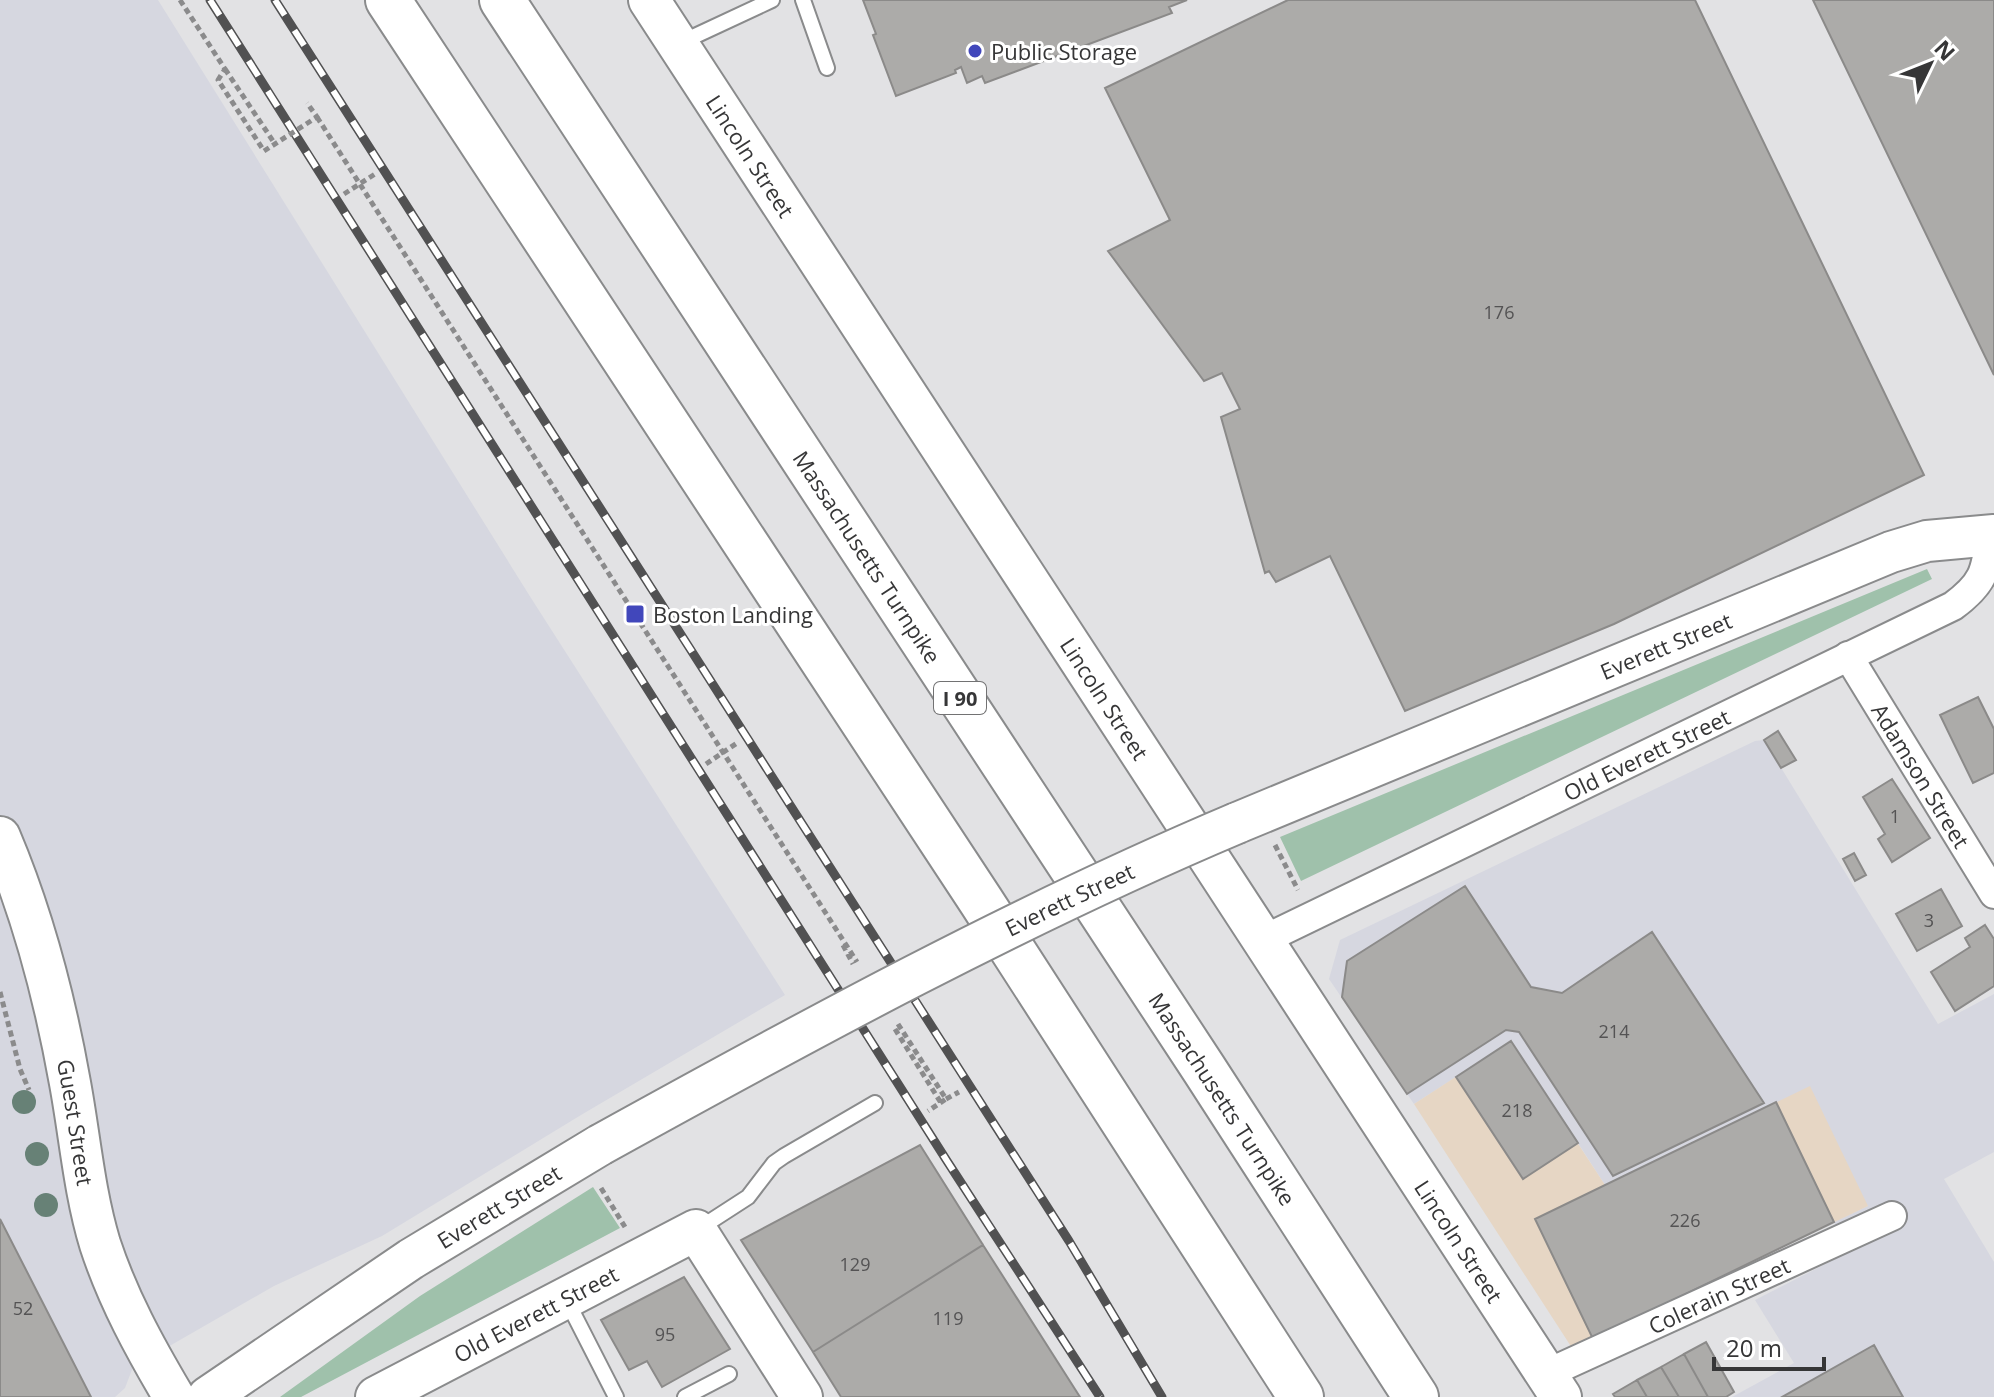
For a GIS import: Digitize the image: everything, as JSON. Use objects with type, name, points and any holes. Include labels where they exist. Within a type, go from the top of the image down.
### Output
[{"type":"highway","points":[[388,0],[981,901],[1301,1397]]},
{"type":"highway","name":"Massachusetts Turnpike","points":[[502,0],[1416,1397]]},
{"type":"street","name":"Lincoln Street","points":[[649,0],[1553,1386]]},
{"type":"street","name":"Old Everett Street","points":[[1263,940],[1953,606],[1972,592],[1984,576],[1992,536]]},
{"type":"street","name":"Everett Street","points":[[208,1397],[411,1259],[598,1162],[832,1017],[1045,909],[1254,830],[1891,552],[1927,541],[1992,536]]},
{"type":"street","name":"Adamson Street","points":[[1848,656],[1994,894]]},
{"type":"street","name":"Guest Street","points":[[0,837],[25,903],[52,1000],[69,1079],[83,1174],[100,1242],[127,1314],[174,1397]]},
{"type":"street","name":"Colerain Street","points":[[1553,1386],[1892,1216]]},
{"type":"street","name":"Old Everett Street","points":[[400,1392],[696,1230]]},
{"type":"street","points":[[696,1230],[802,1397]]},
{"type":"lane","points":[[678,44],[771,0]]},
{"type":"lane","points":[[803,0],[827,68]]},
{"type":"lane","points":[[696,1230],[748,1197],[774,1163],[875,1103]]},
{"type":"lane","points":[[566,1299],[616,1397]]},
{"type":"lane","points":[[685,1397],[729,1374]]},
{"type":"path","points":[[180,0],[275,144]]},
{"type":"path","points":[[225,69],[218,80],[264,151],[317,117]]},
{"type":"path","points":[[307,103],[842,938],[857,966],[845,951],[842,938]]},
{"type":"path","points":[[344,194],[375,174]]},
{"type":"path","points":[[706,764],[737,743]]},
{"type":"path","points":[[1254,830],[1298,891]]},
{"type":"path","points":[[890,1016],[944,1101]]},
{"type":"path","points":[[928,1111],[959,1092]]},
{"type":"path","points":[[598,1162],[628,1231]]},
{"type":"shaded area","points":[[0,0],[158,0],[531,598],[785,995],[382,1236],[274,1286],[133,1367],[125,1388],[115,1397],[0,1397]]},
{"type":"shaded area","points":[[1764,740],[1938,1024],[1994,994],[1994,1152],[1944,1179],[1994,1262],[1994,1397],[1732,1397],[1794,1363],[1755,1300],[1849,1252],[1834,1222],[1868,1206],[1776,1102],[1605,1185],[1512,1041],[1414,1104],[1329,979],[1340,940],[1755,741]]},
{"type":"shaded area","points":[[1511,1041],[1605,1185],[1810,1086],[1868,1206],[1572,1348],[1414,1104]]},
{"type":"green space","points":[[1927,569],[1932,579],[1301,881],[1280,837]]},
{"type":"green space","points":[[593,1187],[620,1228],[301,1397],[280,1397],[420,1296]]},
{"type":"building","name":"Public Storage","points":[[863,0],[1187,0],[1169,7],[1172,13],[985,83],[982,76],[967,83],[961,67],[955,70],[956,73],[896,96]]},
{"type":"building","points":[[1288,0],[1695,0],[1924,475],[1614,624],[1405,711],[1330,556],[1276,582],[1269,571],[1265,573],[1221,417],[1240,409],[1222,373],[1204,381],[1108,251],[1170,220],[1105,88]]},
{"type":"building","points":[[1813,0],[1994,0],[1994,375]]},
{"type":"building","points":[[1978,697],[1994,729],[1994,773],[1973,783],[1940,715]]},
{"type":"building","points":[[1778,731],[1796,760],[1781,768],[1764,740]]},
{"type":"building","points":[[1892,779],[1930,838],[1892,862],[1878,839],[1885,834],[1863,797]]},
{"type":"building","points":[[1854,853],[1866,875],[1855,881],[1843,859]]},
{"type":"building","points":[[1465,886],[1531,987],[1562,993],[1652,932],[1764,1103],[1613,1176],[1519,1032],[1506,1030],[1407,1094],[1342,997],[1347,961]]},
{"type":"building","points":[[1941,889],[1962,926],[1917,951],[1896,914]]},
{"type":"building","points":[[1985,925],[1994,939],[1994,986],[1955,1011],[1931,972],[1970,947],[1965,938]]},
{"type":"building","points":[[1511,1041],[1578,1143],[1523,1179],[1456,1077]]},
{"type":"building","points":[[1776,1102],[1834,1222],[1593,1339],[1535,1219]]},
{"type":"building","points":[[920,1145],[983,1245],[813,1352],[741,1240]]},
{"type":"building","points":[[0,1219],[91,1397],[0,1397]]},
{"type":"building","points":[[983,1245],[1080,1397],[841,1397],[813,1352]]},
{"type":"building","points":[[684,1277],[730,1349],[662,1387],[647,1361],[629,1370],[601,1320]]},
{"type":"building","points":[[1706,1342],[1734,1392],[1726,1397],[1708,1397],[1684,1354]]},
{"type":"building","points":[[1874,1345],[1903,1397],[1782,1397]]},
{"type":"building","points":[[1684,1354],[1708,1397],[1679,1397],[1661,1367]]},
{"type":"building","points":[[1661,1367],[1679,1397],[1647,1397],[1637,1380]]},
{"type":"building","points":[[1637,1380],[1647,1397],[1615,1397],[1613,1394]]},
{"type":"railway","points":[[210,0],[1100,1397]]},
{"type":"railway","points":[[275,0],[1069,1241],[1162,1397]]},
{"type":"place","name":"Public Storage","points":[[975,51]]},
{"type":"place","name":"Boston Landing","points":[[635,614]]}]
